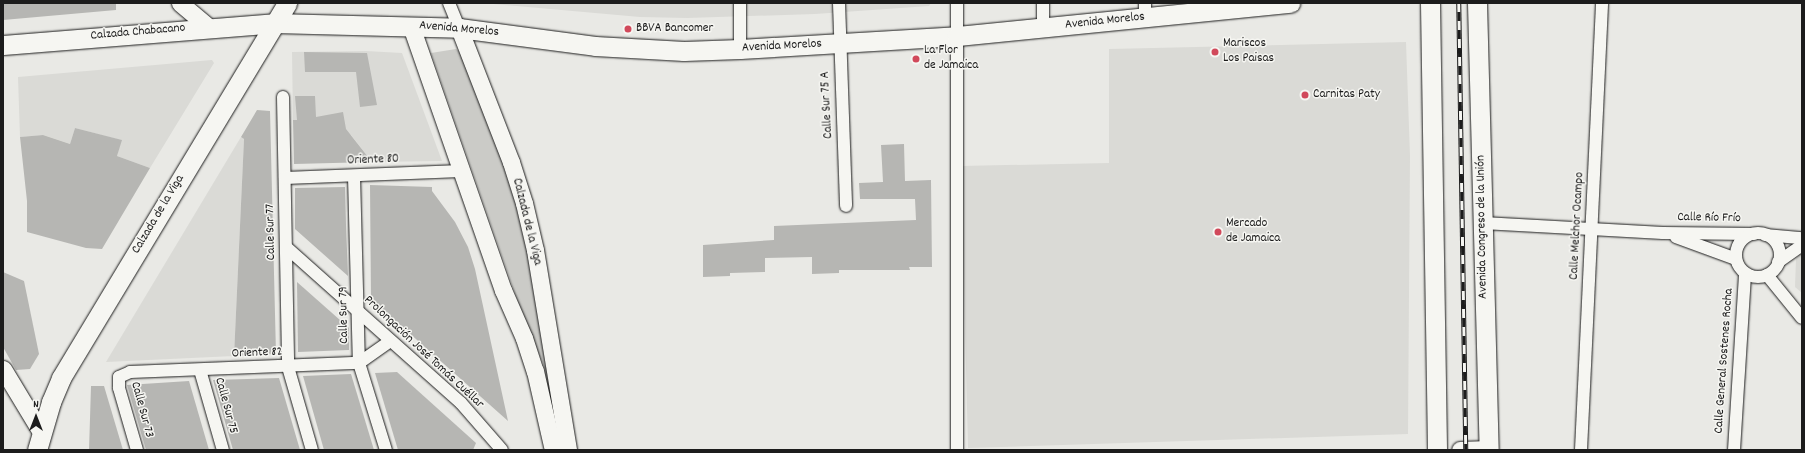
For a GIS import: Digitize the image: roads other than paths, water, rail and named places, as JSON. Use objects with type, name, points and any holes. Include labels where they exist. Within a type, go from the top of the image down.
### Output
[{"type":"main road","points":[[180,3],[209,27]]},
{"type":"main road","name":"Calzada de la Viga","points":[[37,450],[41,432],[61,378],[287,3]]},
{"type":"main road","name":"Avenida Morelos","points":[[274,23],[459,28],[595,46],[684,51],[957,36],[1043,28],[1145,11],[1290,3]]},
{"type":"main road","points":[[1430,3],[1437,450]]},
{"type":"main road","name":"Avenida Congreso de la Unión","points":[[1477,3],[1490,450]]},
{"type":"main road","name":"Calzada Chabacano","points":[[3,45],[209,27],[274,23]]},
{"type":"main road","points":[[411,26],[503,290],[524,338],[535,371],[553,450]]},
{"type":"main road","name":"Calzada de la Viga","points":[[459,28],[511,162],[524,203],[535,250],[568,450]]},
{"type":"main road","points":[[524,338],[535,356],[554,401],[562,414]]},
{"type":"main road","points":[[3,369],[41,432],[48,450]]},
{"type":"main road","points":[[1460,450],[1490,450]]},
{"type":"street","name":"Calzada de la Viga","points":[[449,3],[459,28]]},
{"type":"street","points":[[740,3],[740,49]]},
{"type":"street","name":"Calle Sur 75 A","points":[[839,3],[839,43],[846,206]]},
{"type":"street","points":[[957,3],[957,450]]},
{"type":"street","points":[[1043,3],[1043,28]]},
{"type":"street","name":"Calle Melchor Ocampo","points":[[1581,450],[1602,3]]},
{"type":"street","name":"Calle Sur 77","points":[[283,97],[288,367],[312,450]]},
{"type":"street","name":"Oriente 80","points":[[285,178],[462,171]]},
{"type":"street","name":"Calle Sur 79","points":[[354,176],[360,314],[360,364],[386,450]]},
{"type":"street","name":"Calle Río Frío","points":[[1483,223],[1663,233],[1759,234],[1802,238]]},
{"type":"street","name":"Calle Río Frío","points":[[1663,233],[1736,259]]},
{"type":"street","points":[[1778,262],[1778,246],[1759,234],[1740,243],[1736,259],[1745,273],[1756,277],[1767,275],[1778,262],[1802,245]]},
{"type":"street","name":"Prolongación José Tomás Cuéllar","points":[[286,247],[472,415],[502,450]]},
{"type":"street","name":"Calle General Sostenes Rocha","points":[[1734,450],[1745,273]]},
{"type":"street","points":[[1767,275],[1802,318]]},
{"type":"street","points":[[360,364],[390,341]]},
{"type":"street","name":"Oriente 82","points":[[119,376],[130,372],[360,364]]},
{"type":"street","name":"Calle Sur 75","points":[[200,370],[223,450]]},
{"type":"street","name":"Calle Sur 73","points":[[119,376],[119,388],[138,450]]},
{"type":"railway","points":[[1459,3],[1466,450]]},
{"type":"place","name":"BBVA Bancomer","points":[[628,29]]},
{"type":"place","name":"Mariscos Los Paisas","points":[[1215,52]]},
{"type":"place","name":"La Flor de Jamaica","points":[[916,59]]},
{"type":"place","name":"Carnitas Paty","points":[[1305,95]]},
{"type":"place","name":"Mercado de Jamaica","points":[[1218,232]]}]
